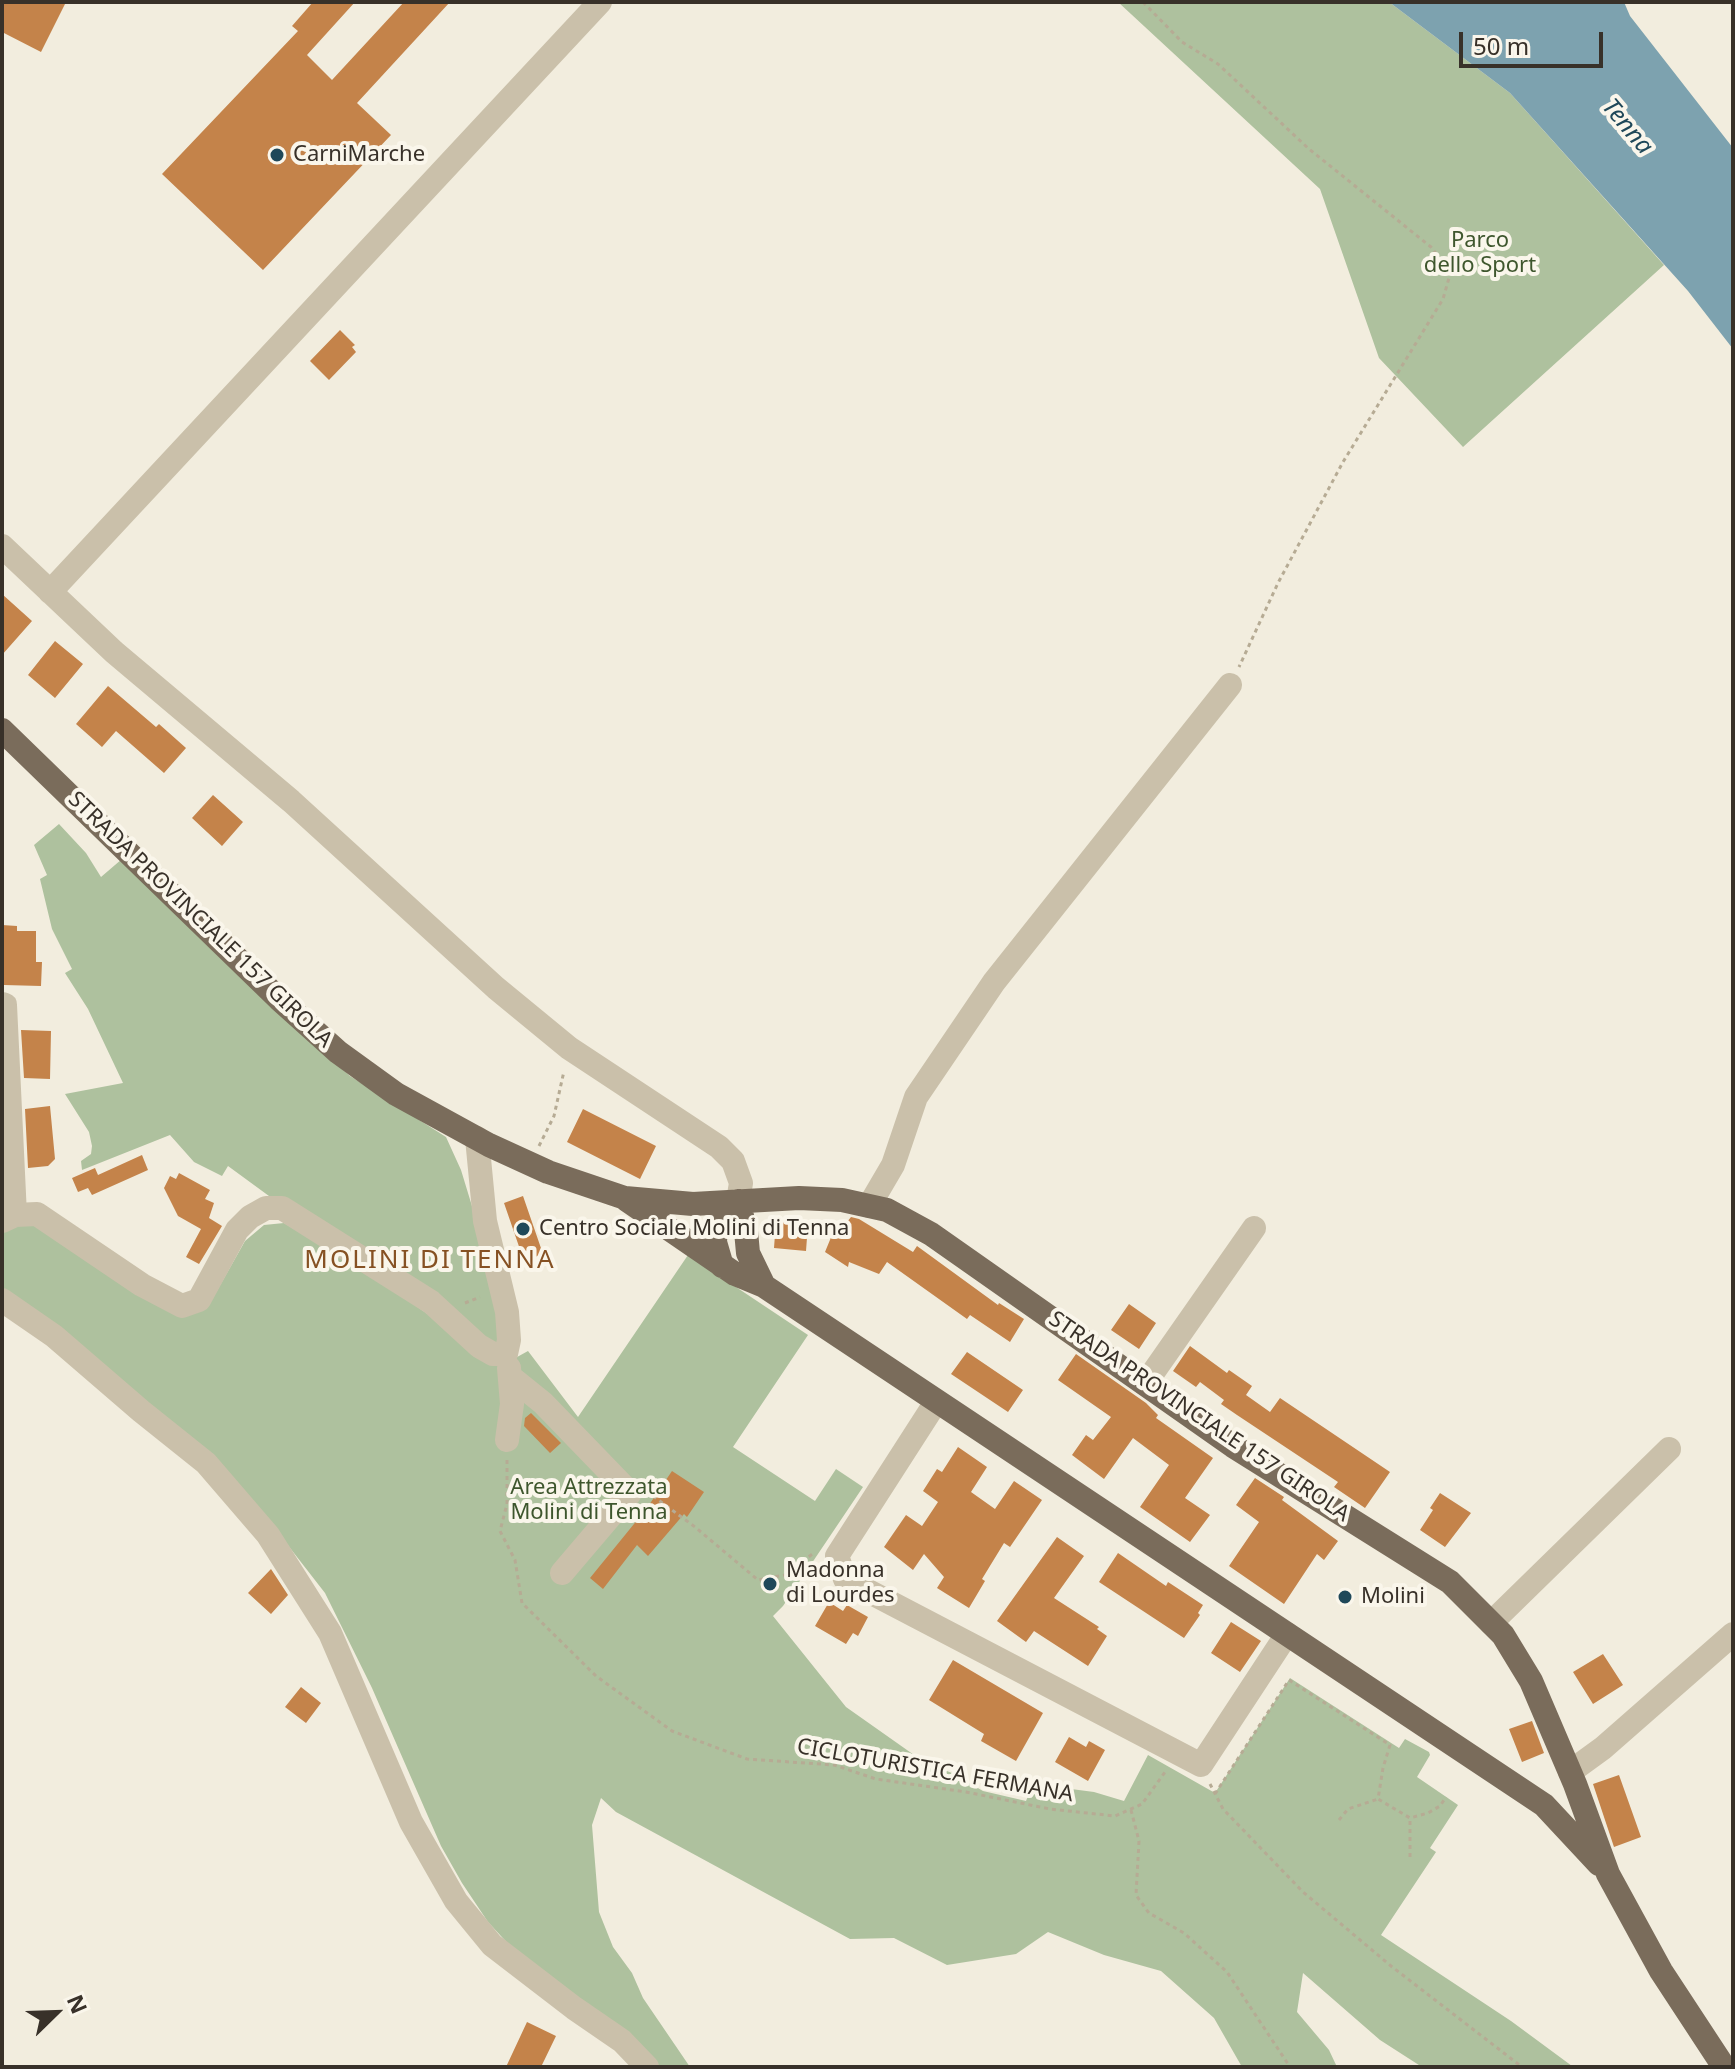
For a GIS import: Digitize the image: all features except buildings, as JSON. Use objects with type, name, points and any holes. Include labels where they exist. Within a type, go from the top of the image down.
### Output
[{"type":"main road","name":"STRADA PROVINCIALE 157 GIROLA","points":[[2,730],[279,999],[338,1052],[396,1094],[530,1164],[586,1187],[625,1198],[693,1204],[799,1198],[842,1200],[887,1210],[931,1234],[1233,1446],[1450,1582],[1503,1635],[1531,1681],[1574,1782],[1608,1874],[1661,1971],[1724,2067]]},
{"type":"main road","name":"STRADA PROVINCIALE 157 GIROLA","points":[[625,1198],[722,1266],[764,1286],[1544,1805],[1608,1874]]},
{"type":"main road","points":[[722,1266],[715,1242],[716,1227],[722,1214],[738,1201],[748,1253],[764,1286]]},
{"type":"main road","points":[[1544,1805],[1559,1807],[1568,1804],[1574,1782]]},
{"type":"street","points":[[50,592],[600,2]]},
{"type":"street","points":[[2,546],[114,652],[291,801],[496,988],[569,1048],[719,1147],[733,1161],[741,1183],[738,1201]]},
{"type":"street","points":[[869,1206],[893,1165],[916,1097],[994,982],[1230,685]]},
{"type":"street","points":[[2,1004],[5,1005],[8,1218],[37,1214],[142,1285],[182,1306],[199,1300],[237,1230],[250,1217],[266,1208],[282,1208],[431,1302],[479,1346],[493,1354],[506,1354]]},
{"type":"street","points":[[477,1138],[485,1221],[501,1279],[509,1340],[506,1354],[512,1378],[512,1404],[507,1440]]},
{"type":"street","points":[[1145,1384],[1254,1228]]},
{"type":"street","points":[[2,1300],[54,1336],[206,1463],[268,1535],[330,1633],[411,1822],[456,1901],[492,1945],[622,2041],[647,2067]]},
{"type":"street","points":[[512,1378],[543,1403],[630,1493],[562,1573]]},
{"type":"street","points":[[936,1402],[837,1556],[845,1579],[1201,1765],[1287,1634]]},
{"type":"street","points":[[1491,1623],[1669,1449]]},
{"type":"street","points":[[1574,1782],[1603,1748],[1733,1634]]},
{"type":"path","points":[[1143,2],[1182,42],[1218,64],[1309,149],[1431,247],[1449,278],[1443,299],[1343,462],[1278,583],[1230,685]]},
{"type":"path","points":[[530,1164],[554,1116],[569,1048]]},
{"type":"path","points":[[431,1302],[452,1307],[470,1302],[488,1293],[501,1279]]},
{"type":"path","name":"CICLOTURISTICA FERMANA","points":[[507,1440],[507,1504],[500,1531],[515,1560],[522,1603],[596,1676],[672,1731],[747,1759],[834,1765],[876,1779],[966,1792],[1050,1809],[1115,1816],[1131,1809]]},
{"type":"path","points":[[630,1493],[649,1493],[758,1580],[785,1575],[816,1551],[837,1556]]},
{"type":"path","points":[[1215,1794],[1289,1680],[1390,1745],[1378,1799]]},
{"type":"path","points":[[1178,1753],[1142,1804],[1131,1809],[1139,1841],[1136,1895],[1149,1913],[1184,1933],[1227,1972],[1268,2029],[1290,2067]]},
{"type":"path","points":[[1201,1765],[1223,1809],[1303,1892],[1391,1966],[1522,2067]]},
{"type":"path","points":[[1410,1818],[1440,1806],[1446,1797]]},
{"type":"path","points":[[1339,1820],[1348,1809],[1378,1799],[1410,1818]]},
{"type":"path","points":[[1410,1818],[1410,1857]]},
{"type":"green space","name":"Parco dello Sport","points":[[1118,2],[1389,2],[1510,93],[1664,265],[1463,447],[1379,358],[1320,189]]},
{"type":"green space","points":[[59,824],[86,853],[101,877],[122,859],[242,979],[350,1076],[446,1137],[461,1170],[496,1285],[500,1347],[284,1207],[228,1166],[222,1176],[194,1162],[170,1135],[82,1170],[81,1161],[91,1154],[89,1132],[65,1094],[123,1083],[88,1009],[65,973],[72,969],[52,929],[40,879],[47,875],[34,845]]},
{"type":"green space","name":"Area Attrezzata Molini di Tenna","points":[[28,1218],[141,1285],[210,1303],[245,1241],[264,1225],[284,1223],[373,1276],[498,1363],[499,1367],[528,1351],[578,1417],[688,1255],[808,1335],[733,1447],[815,1501],[836,1469],[863,1487],[783,1606],[773,1616],[846,1707],[924,1762],[952,1773],[983,1791],[1026,1801],[1033,1784],[1094,1792],[1124,1801],[1148,1755],[1215,1793],[1290,1678],[1399,1748],[1405,1739],[1429,1752],[1417,1777],[1458,1805],[1430,1848],[1436,1852],[1381,1935],[1511,2021],[1572,2066],[1422,2067],[1380,2040],[1303,1973],[1297,2012],[1329,2050],[1337,2067],[1242,2067],[1214,2018],[1161,1971],[1104,1955],[1048,1932],[1016,1954],[947,1965],[894,1938],[850,1939],[616,1812],[601,1798],[592,1825],[599,1912],[613,1947],[690,2067],[659,2067],[639,2047],[512,1948],[488,1922],[441,1846],[372,1688],[325,1593],[283,1539],[2,1295],[2,1226]]},
{"type":"water","name":"Tenna","points":[[1389,2],[1624,2],[1630,16],[1733,148],[1733,349],[1688,291],[1510,93]]},
{"type":"place","name":"CarniMarche","points":[[277,155]]},
{"type":"place","name":"Centro Sociale Molini di Tenna","points":[[523,1229]]},
{"type":"place","name":"Madonna di Lourdes","points":[[770,1584]]},
{"type":"place","name":"Molini","points":[[1345,1597]]},
{"type":"district","name":"MOLINI DI TENNA","points":[[430,1261]]}]
